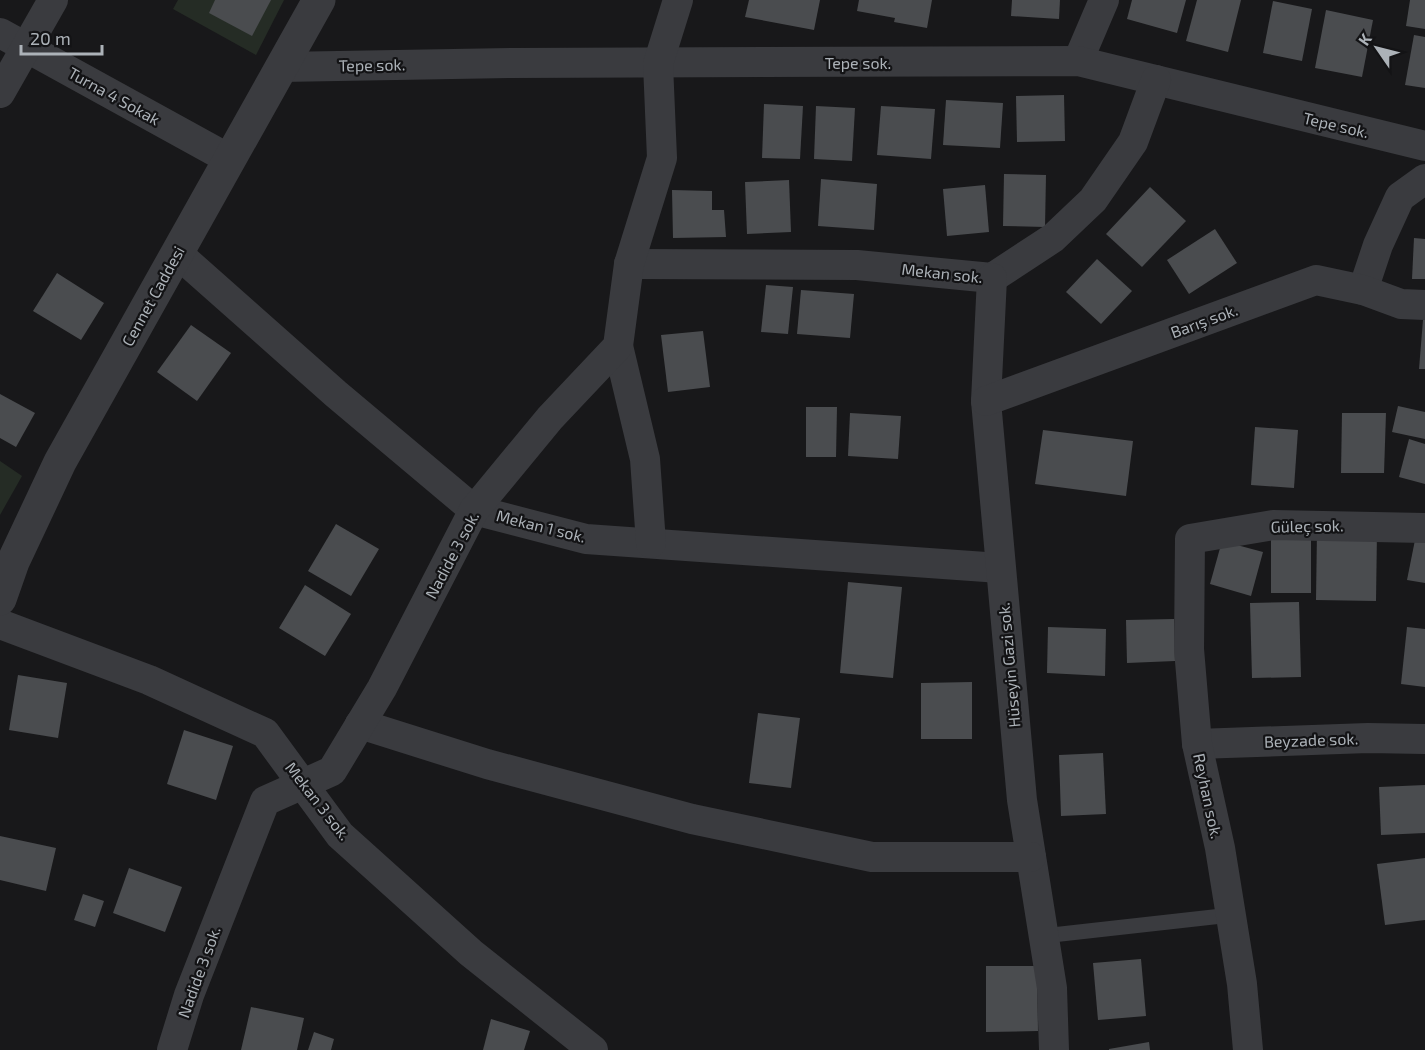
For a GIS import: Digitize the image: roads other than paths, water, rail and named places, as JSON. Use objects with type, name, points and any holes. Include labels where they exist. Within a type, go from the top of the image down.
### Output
[{"type":"street","points":[[0,93],[53,0]]},
{"type":"street","name":"Cennet Caddesi","points":[[0,598],[18,551],[60,462],[319,0]]},
{"type":"street","points":[[651,543],[645,459],[618,346],[629,264],[662,158],[658,64],[678,0]]},
{"type":"street","points":[[1078,61],[1104,0]]},
{"type":"street","name":"Turna 4 Sokak","points":[[0,33],[229,159]]},
{"type":"street","name":"Tepe sok.","points":[[281,68],[1078,61],[1425,146]]},
{"type":"street","name":"Mekan sok.","points":[[629,264],[857,265],[992,278],[1053,238],[1093,200],[1133,142],[1155,80]]},
{"type":"street","points":[[1363,290],[1378,245],[1400,197],[1425,179]]},
{"type":"street","name":"Mekan 1 sok.","points":[[177,253],[336,394],[474,510],[586,539],[1000,568]]},
{"type":"street","name":"Hüseyin Gazi sok.","points":[[992,278],[987,401],[1000,568],[1022,800],[1052,988],[1054,1050]]},
{"type":"street","name":"Barış sok.","points":[[987,401],[1316,280],[1363,290],[1401,304],[1425,304]]},
{"type":"street","name":"Nadide 3 sok.","points":[[172,1050],[189,995],[265,801],[332,771],[360,724],[474,510],[550,418],[618,346]]},
{"type":"street","name":"Güleç sok.","points":[[1190,539],[1273,525],[1425,528]]},
{"type":"street","name":"Reyhan sok.","points":[[1190,539],[1189,649],[1197,744],[1220,848],[1242,984],[1248,1050]]},
{"type":"street","name":"Mekan 3 sok.","points":[[0,624],[149,680],[265,732],[340,835],[471,953],[593,1050]]},
{"type":"street","points":[[360,724],[487,764],[692,819],[872,857],[1031,857]]},
{"type":"street","name":"Beyzade sok.","points":[[1197,744],[1368,738],[1425,740]]},
{"type":"lane","points":[[1043,936],[1231,915]]}]
